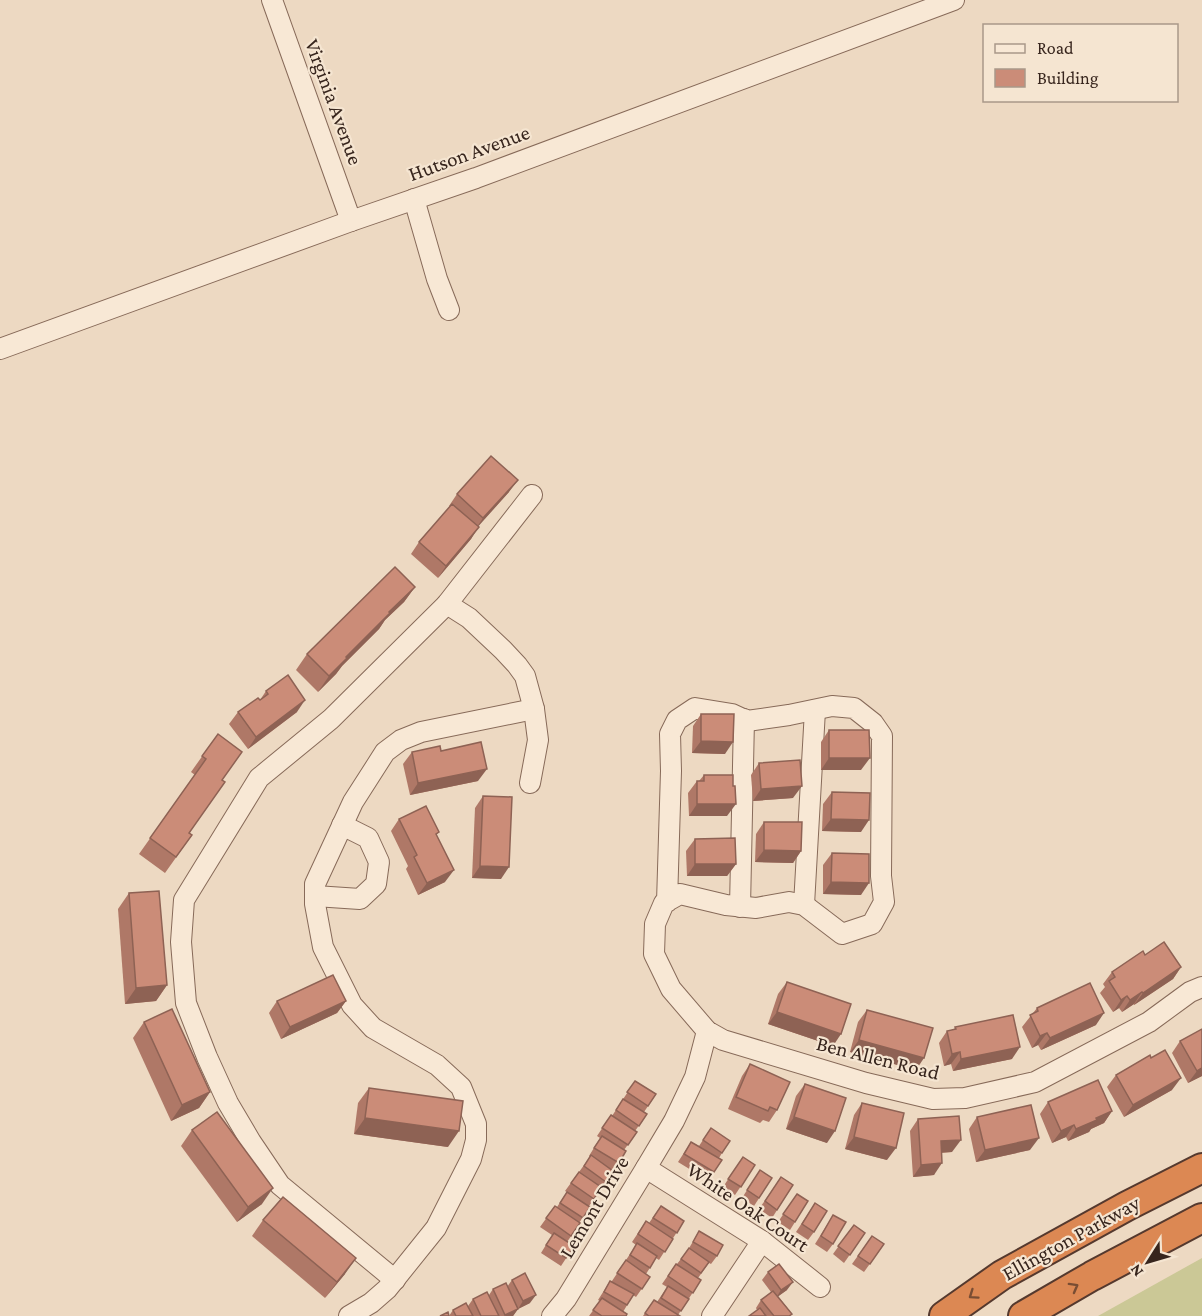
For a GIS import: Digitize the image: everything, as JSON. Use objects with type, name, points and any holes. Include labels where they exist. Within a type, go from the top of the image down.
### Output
[{"type":"highway","name":"Ellington Parkway","points":[[944,1316],[1002,1275],[1127,1206],[1202,1168]]},
{"type":"highway","name":"Ellington Parkway","points":[[1023,1316],[1092,1276],[1202,1218]]},
{"type":"street","name":"Virginia Avenue","points":[[272,0],[351,221]]},
{"type":"street","name":"Hutson Avenue","points":[[0,349],[476,178],[954,0]]},
{"type":"street","points":[[414,199],[437,279],[449,310]]},
{"type":"street","points":[[395,1280],[280,1185],[228,1103],[186,1003],[180,942],[184,900],[259,778],[331,719],[447,604],[532,495]]},
{"type":"street","points":[[447,604],[469,618],[517,665],[525,676],[534,709],[538,740],[530,783]]},
{"type":"street","points":[[832,706],[854,708],[873,723],[882,736],[881,876],[885,902],[872,924],[842,934],[804,905],[789,902],[756,908],[726,905],[681,894],[667,902],[670,734],[677,720],[695,708],[732,714],[747,721],[832,706]]},
{"type":"street","points":[[349,1316],[387,1289],[436,1228],[471,1159],[476,1140],[476,1124],[461,1087],[437,1065],[373,1028],[352,1005],[323,947],[315,904],[315,884],[353,802],[385,752],[401,740],[421,732],[534,709]]},
{"type":"street","points":[[804,905],[815,710]]},
{"type":"street","points":[[740,906],[744,719]]},
{"type":"street","points":[[315,896],[360,899],[376,884],[379,861],[368,838],[342,825]]},
{"type":"street","name":"Ben Allen Road","points":[[667,902],[664,903],[655,924],[654,954],[671,989],[707,1031],[723,1040],[866,1083],[933,1099],[965,1098],[1035,1082],[1149,1022],[1190,992],[1202,987]]},
{"type":"street","name":"Lemont Drive","points":[[552,1316],[566,1299],[674,1121],[695,1077],[707,1031]]},
{"type":"street","name":"White Oak Court","points":[[646,1168],[762,1240],[820,1287]]},
{"type":"street","points":[[712,1316],[762,1240]]},
{"type":"shaded area","points":[[1202,1258],[1202,1316],[1098,1316]]},
{"type":"building","points":[[491,456],[518,480],[483,518],[457,494]]},
{"type":"building","points":[[452,504],[479,527],[446,566],[419,542]]},
{"type":"building","points":[[395,567],[415,587],[329,676],[307,654]]},
{"type":"building","points":[[288,675],[305,700],[256,737],[238,712],[258,698],[260,700],[268,694],[266,691]]},
{"type":"building","points":[[701,714],[734,714],[733,742],[701,741]]},
{"type":"building","points":[[829,730],[869,730],[870,758],[829,758]]},
{"type":"building","points":[[218,734],[242,752],[222,780],[225,782],[189,833],[192,835],[176,857],[150,838],[206,759],[202,756]]},
{"type":"building","points":[[481,742],[487,769],[418,783],[412,752],[440,746],[441,751]]},
{"type":"building","points":[[800,760],[802,786],[761,789],[759,763]]},
{"type":"building","points":[[704,775],[733,775],[736,804],[697,804],[697,781],[704,781]]},
{"type":"building","points":[[832,792],[870,793],[869,820],[831,819]]},
{"type":"building","points":[[483,796],[512,797],[509,867],[480,866]]},
{"type":"building","points":[[426,806],[439,832],[436,834],[454,870],[427,883],[414,857],[417,855],[399,819]]},
{"type":"building","points":[[764,822],[802,822],[801,851],[764,850]]},
{"type":"building","points":[[735,838],[736,864],[695,864],[695,839]]},
{"type":"building","points":[[832,853],[869,854],[869,883],[831,882]]},
{"type":"building","points":[[159,891],[167,985],[136,988],[129,893]]},
{"type":"building","points":[[1164,942],[1181,967],[1143,993],[1130,1000],[1127,996],[1121,1000],[1109,981],[1115,977],[1112,972],[1143,951],[1145,955]]},
{"type":"building","points":[[333,975],[346,1001],[290,1027],[277,1001]]},
{"type":"building","points":[[787,982],[851,1004],[841,1034],[777,1012]]},
{"type":"building","points":[[1090,983],[1104,1013],[1050,1038],[1047,1033],[1040,1036],[1030,1015],[1038,1011],[1037,1008]]},
{"type":"building","points":[[172,1009],[210,1092],[182,1105],[144,1022]]},
{"type":"building","points":[[867,1010],[933,1028],[924,1058],[859,1040]]},
{"type":"building","points":[[1013,1015],[1020,1047],[961,1059],[960,1052],[952,1054],[947,1031],[956,1029],[955,1027]]},
{"type":"building","points":[[1202,1029],[1202,1068],[1197,1071],[1180,1041]]},
{"type":"building","points":[[1165,1050],[1181,1078],[1133,1105],[1116,1075],[1150,1055],[1151,1058]]},
{"type":"building","points":[[750,1064],[790,1082],[777,1110],[770,1107],[768,1111],[736,1097]]},
{"type":"building","points":[[1098,1080],[1112,1111],[1076,1129],[1074,1125],[1061,1131],[1048,1102]]},
{"type":"building","points":[[635,1081],[656,1094],[648,1106],[627,1092]]},
{"type":"building","points":[[805,1084],[846,1098],[835,1131],[794,1117]]},
{"type":"building","points":[[369,1088],[463,1101],[459,1131],[365,1118]]},
{"type":"building","points":[[623,1099],[647,1114],[639,1126],[616,1110]]},
{"type":"building","points":[[862,1103],[904,1113],[896,1148],[854,1137]]},
{"type":"building","points":[[1031,1105],[1039,1138],[985,1150],[977,1117]]},
{"type":"building","points":[[217,1112],[273,1188],[248,1207],[192,1130]]},
{"type":"building","points":[[611,1115],[637,1132],[628,1145],[602,1128]]},
{"type":"building","points":[[959,1116],[961,1140],[941,1141],[942,1163],[921,1165],[918,1119]]},
{"type":"building","points":[[711,1128],[730,1141],[722,1153],[703,1140]]},
{"type":"building","points":[[602,1136],[626,1151],[619,1163],[594,1148]]},
{"type":"building","points":[[691,1142],[722,1160],[714,1172],[684,1154]]},
{"type":"building","points":[[591,1155],[613,1171],[606,1182],[584,1166]]},
{"type":"building","points":[[743,1157],[755,1165],[741,1187],[728,1179]]},
{"type":"building","points":[[760,1170],[772,1178],[759,1198],[747,1190]]},
{"type":"building","points":[[579,1172],[601,1187],[594,1199],[571,1183]]},
{"type":"building","points":[[781,1177],[793,1185],[777,1210],[765,1201]]},
{"type":"building","points":[[567,1192],[590,1207],[583,1218],[560,1203]]},
{"type":"building","points":[[797,1194],[808,1201],[795,1222],[783,1214]]},
{"type":"building","points":[[283,1197],[356,1258],[337,1282],[263,1220]]},
{"type":"building","points":[[815,1203],[827,1211],[814,1232],[802,1224]]},
{"type":"building","points":[[555,1206],[580,1223],[571,1236],[546,1218]]},
{"type":"building","points":[[661,1206],[684,1221],[677,1233],[653,1218]]},
{"type":"building","points":[[833,1215],[846,1222],[833,1244],[821,1236]]},
{"type":"building","points":[[646,1221],[673,1239],[665,1252],[638,1234]]},
{"type":"building","points":[[854,1225],[865,1233],[850,1255],[838,1246]]},
{"type":"building","points":[[699,1231],[723,1245],[717,1256],[693,1242]]},
{"type":"building","points":[[554,1233],[574,1246],[566,1258],[546,1245]]},
{"type":"building","points":[[872,1236],[884,1244],[870,1264],[858,1256]]},
{"type":"building","points":[[637,1243],[657,1256],[650,1268],[630,1255]]},
{"type":"building","points":[[689,1248],[709,1262],[701,1273],[681,1259]]},
{"type":"building","points":[[626,1260],[650,1277],[642,1289],[617,1273]]},
{"type":"building","points":[[676,1264],[701,1280],[693,1293],[668,1276]]},
{"type":"building","points":[[779,1264],[793,1282],[781,1290],[768,1272]]},
{"type":"building","points":[[525,1273],[536,1295],[523,1301],[512,1280]]},
{"type":"building","points":[[610,1281],[634,1294],[627,1305],[604,1292]]},
{"type":"building","points":[[506,1283],[518,1309],[505,1315],[493,1289]]},
{"type":"building","points":[[668,1286],[689,1299],[681,1311],[661,1298]]},
{"type":"building","points":[[773,1291],[792,1314],[774,1316],[761,1300]]},
{"type":"building","points":[[487,1292],[499,1316],[481,1316],[473,1299]]},
{"type":"building","points":[[602,1298],[627,1314],[626,1316],[602,1316],[593,1310]]},
{"type":"building","points":[[654,1300],[680,1316],[649,1316],[645,1313]]},
{"type":"building","points":[[466,1303],[473,1316],[456,1316],[453,1310]]},
{"type":"building","points":[[760,1308],[766,1316],[749,1316]]}]
